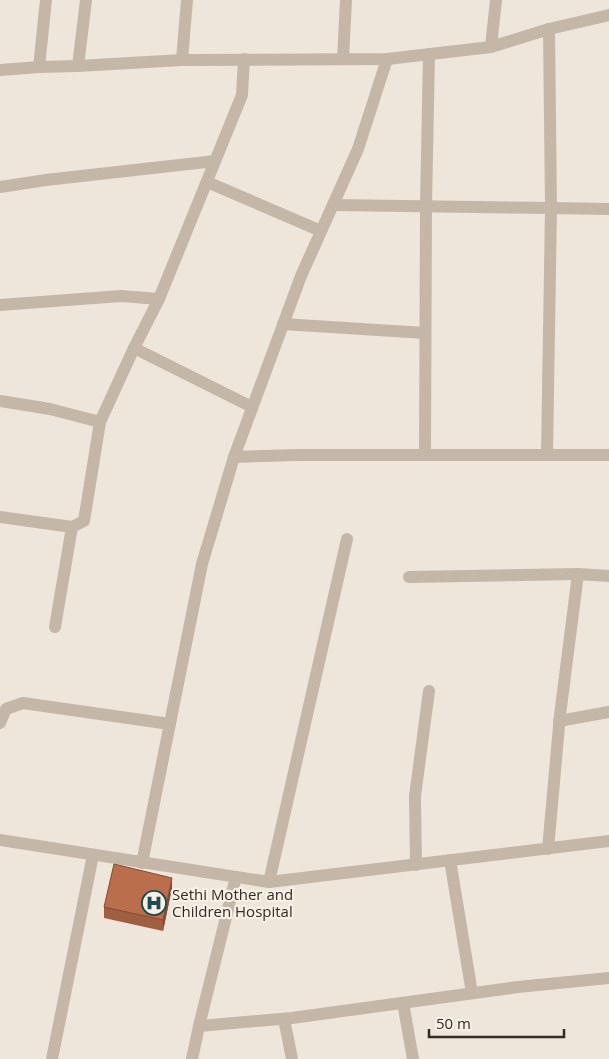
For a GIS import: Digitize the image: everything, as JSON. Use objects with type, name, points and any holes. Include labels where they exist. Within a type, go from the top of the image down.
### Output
[{"type":"street","points":[[39,67],[46,0]]},
{"type":"street","points":[[78,66],[86,0]]},
{"type":"street","points":[[182,60],[187,0]]},
{"type":"street","points":[[343,59],[346,0]]},
{"type":"street","points":[[492,47],[496,0]]},
{"type":"street","points":[[0,70],[244,58],[388,59],[492,47],[549,29],[609,15]]},
{"type":"street","points":[[547,455],[551,208],[549,29]]},
{"type":"street","points":[[425,455],[429,54]]},
{"type":"street","points":[[0,517],[72,527],[84,521],[100,422],[159,299],[242,96],[244,58]]},
{"type":"street","points":[[142,863],[202,564],[234,457],[301,276],[358,149],[388,59]]},
{"type":"street","points":[[0,187],[216,161]]},
{"type":"street","points":[[207,182],[321,231]]},
{"type":"street","points":[[333,205],[609,209]]},
{"type":"street","points":[[0,305],[122,296],[159,299]]},
{"type":"street","points":[[283,324],[426,332]]},
{"type":"street","points":[[134,348],[252,406]]},
{"type":"street","points":[[0,401],[50,409],[100,422]]},
{"type":"street","points":[[234,457],[297,455],[609,455]]},
{"type":"street","points":[[55,627],[72,527]]},
{"type":"street","points":[[269,882],[347,539]]},
{"type":"street","points":[[409,576],[578,574],[609,576]]},
{"type":"street","points":[[548,849],[560,721],[578,574]]},
{"type":"street","points":[[416,865],[415,796],[429,691]]},
{"type":"street","points":[[0,723],[6,709],[23,703],[170,724]]},
{"type":"street","points":[[560,721],[609,712]]},
{"type":"street","points":[[0,840],[269,882],[609,841]]},
{"type":"street","points":[[52,1059],[93,855]]},
{"type":"street","points":[[450,860],[472,993]]},
{"type":"street","points":[[192,1059],[236,877]]},
{"type":"street","points":[[199,1026],[284,1019],[518,987],[609,978]]},
{"type":"street","points":[[403,1003],[413,1059]]},
{"type":"street","points":[[284,1019],[292,1059]]},
{"type":"building","points":[[114,864],[172,878],[163,920],[104,907]]},
{"type":"place","name":"Sethi Mother and Children Hospital","points":[[154,903]]}]
